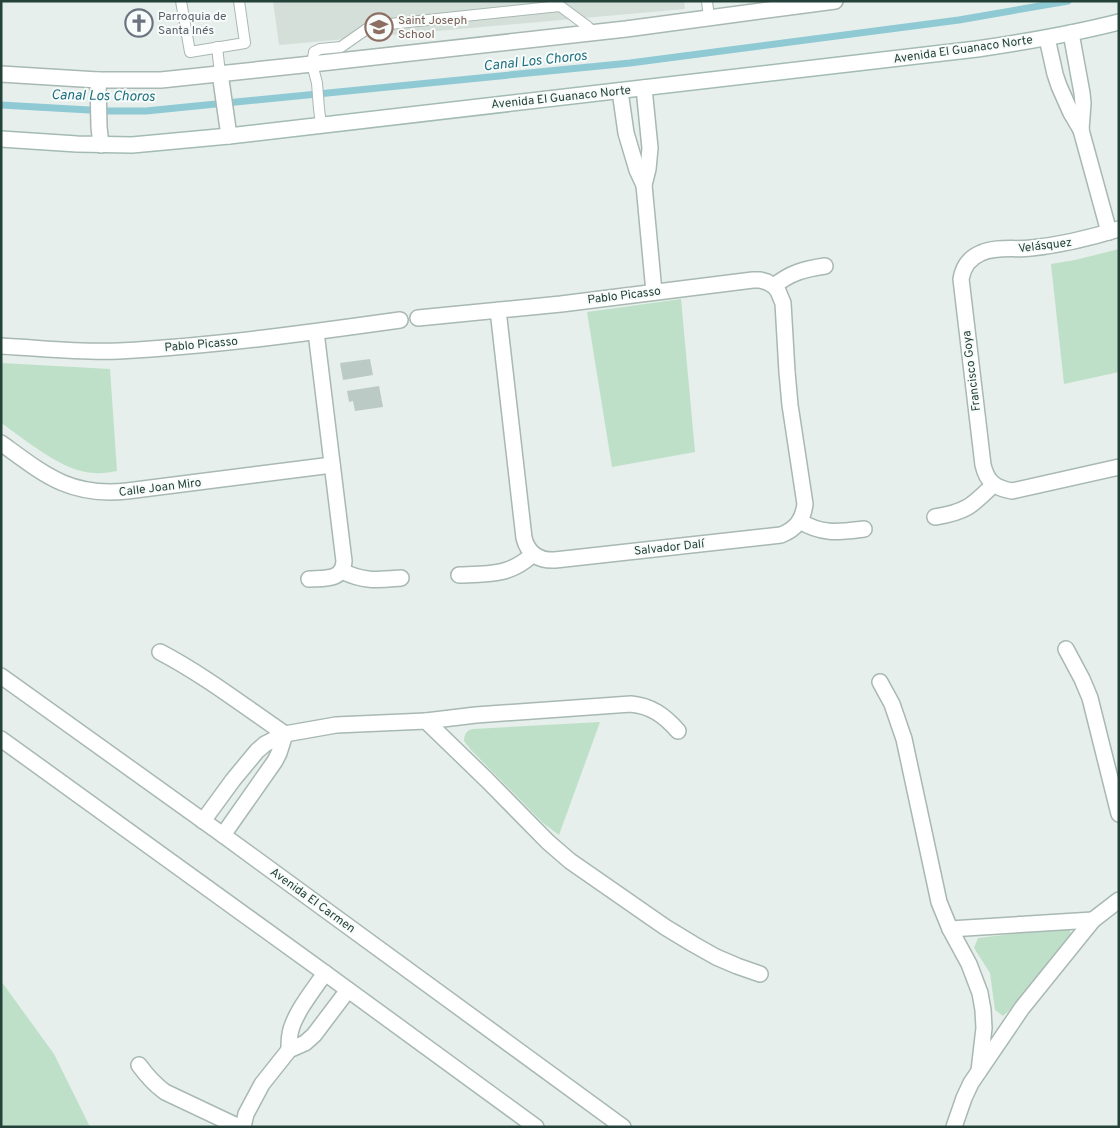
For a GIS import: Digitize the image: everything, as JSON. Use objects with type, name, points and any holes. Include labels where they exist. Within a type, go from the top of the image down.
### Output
[{"type":"street","points":[[1,74],[98,80],[221,80],[312,64],[593,32],[835,1]]},
{"type":"street","name":"Avenida El Guanaco Norte","points":[[1,139],[132,145],[228,136],[977,49],[1047,38],[1119,22]]},
{"type":"street","points":[[1071,33],[1082,93],[1081,130]]},
{"type":"street","points":[[1047,38],[1059,86],[1081,130],[1114,230]]},
{"type":"street","points":[[98,80],[101,145]]},
{"type":"street","points":[[221,80],[228,136]]},
{"type":"street","points":[[644,88],[650,148],[644,185],[654,292]]},
{"type":"street","points":[[620,91],[626,133],[637,170],[644,185]]},
{"type":"street","name":"Velásquez","points":[[972,258],[988,250],[1051,246],[1114,230]]},
{"type":"street","name":"Francisco Goya","points":[[972,258],[962,272],[961,288],[984,472],[993,485]]},
{"type":"street","points":[[824,266],[796,272],[774,286],[783,304],[790,404],[805,504],[804,513],[800,521],[815,529],[825,531],[835,532],[864,529]]},
{"type":"street","name":"Pablo Picasso","points":[[418,318],[561,304],[753,280],[767,282],[774,286]]},
{"type":"street","points":[[459,575],[487,574],[510,570],[527,561],[533,554],[524,538],[498,310]]},
{"type":"street","name":"Pablo Picasso","points":[[1,346],[70,351],[118,351],[224,343],[400,320]]},
{"type":"street","points":[[309,579],[333,577],[342,571],[344,566],[316,332]]},
{"type":"street","name":"Calle Joan Miro","points":[[1,443],[52,479],[68,486],[99,492],[127,491],[332,465]]},
{"type":"street","points":[[935,517],[959,512],[967,508],[993,485],[1002,490],[1012,491],[1119,467]]},
{"type":"street","name":"Salvador Dalí","points":[[533,554],[548,560],[781,535],[795,527],[800,521]]},
{"type":"street","points":[[342,571],[362,579],[402,578]]},
{"type":"street","points":[[1066,650],[1090,698],[1119,814]]},
{"type":"street","points":[[160,652],[199,674],[285,734]]},
{"type":"street","name":"Avenida El Carmen","points":[[1,676],[204,821],[623,1127]]},
{"type":"street","points":[[880,682],[892,704],[904,740],[939,902],[950,930],[969,964],[980,993],[984,1028],[979,1070]]},
{"type":"street","points":[[204,821],[233,780],[257,751],[265,744],[285,734],[336,725],[426,722],[476,715],[631,704],[642,705],[658,712],[669,720],[678,731]]},
{"type":"street","points":[[426,722],[548,842],[570,861],[679,936],[716,957],[760,974]]},
{"type":"street","points":[[223,835],[275,761],[285,734]]},
{"type":"street","points":[[1,740],[536,1127]]},
{"type":"street","points":[[954,1127],[964,1098],[979,1070],[1022,1008],[1092,920],[1119,900]]},
{"type":"street","points":[[950,930],[1092,920]]},
{"type":"street","points":[[243,1127],[246,1114],[262,1084],[289,1050],[290,1033],[293,1023],[325,973]]},
{"type":"street","points":[[289,1050],[297,1048],[314,1035],[348,990]]},
{"type":"street","points":[[139,1065],[146,1076],[165,1092],[239,1127]]},
{"type":"lane","points":[[181,1],[190,52],[245,43],[238,1]]},
{"type":"lane","points":[[708,1],[709,18]]},
{"type":"lane","points":[[321,124],[318,109],[317,83],[312,64],[314,52],[320,49],[341,47],[371,26],[560,6],[593,32]]},
{"type":"lane","points":[[217,47],[221,80]]},
{"type":"shaded area","name":"Saint Joseph School","points":[[273,1],[684,1],[685,9],[279,45]]},
{"type":"green space","points":[[1119,249],[1119,372],[1064,384],[1051,264]]},
{"type":"green space","points":[[681,299],[695,452],[612,467],[587,312]]},
{"type":"green space","points":[[1,363],[110,369],[117,471],[97,473],[70,467],[45,454],[1,423]]},
{"type":"green space","points":[[600,722],[559,835],[543,823],[464,741],[466,733],[473,729]]},
{"type":"green space","points":[[1063,928],[1070,930],[1071,936],[1011,1009],[1003,1016],[995,1010],[990,973],[974,948],[978,938]]},
{"type":"green space","points":[[1,981],[54,1054],[90,1127],[1,1127]]},
{"type":"building","points":[[370,359],[373,375],[343,380],[340,363]]},
{"type":"building","points":[[379,386],[383,407],[355,411],[353,401],[349,402],[347,391]]},
{"type":"waterway","name":"Canal Los Choros","points":[[1,105],[107,111],[146,111],[630,63],[959,20],[1068,1]]},
{"type":"place","name":"Parroquia de Santa Inés","points":[[139,23]]},
{"type":"place","name":"Saint Joseph School","points":[[379,27]]}]
